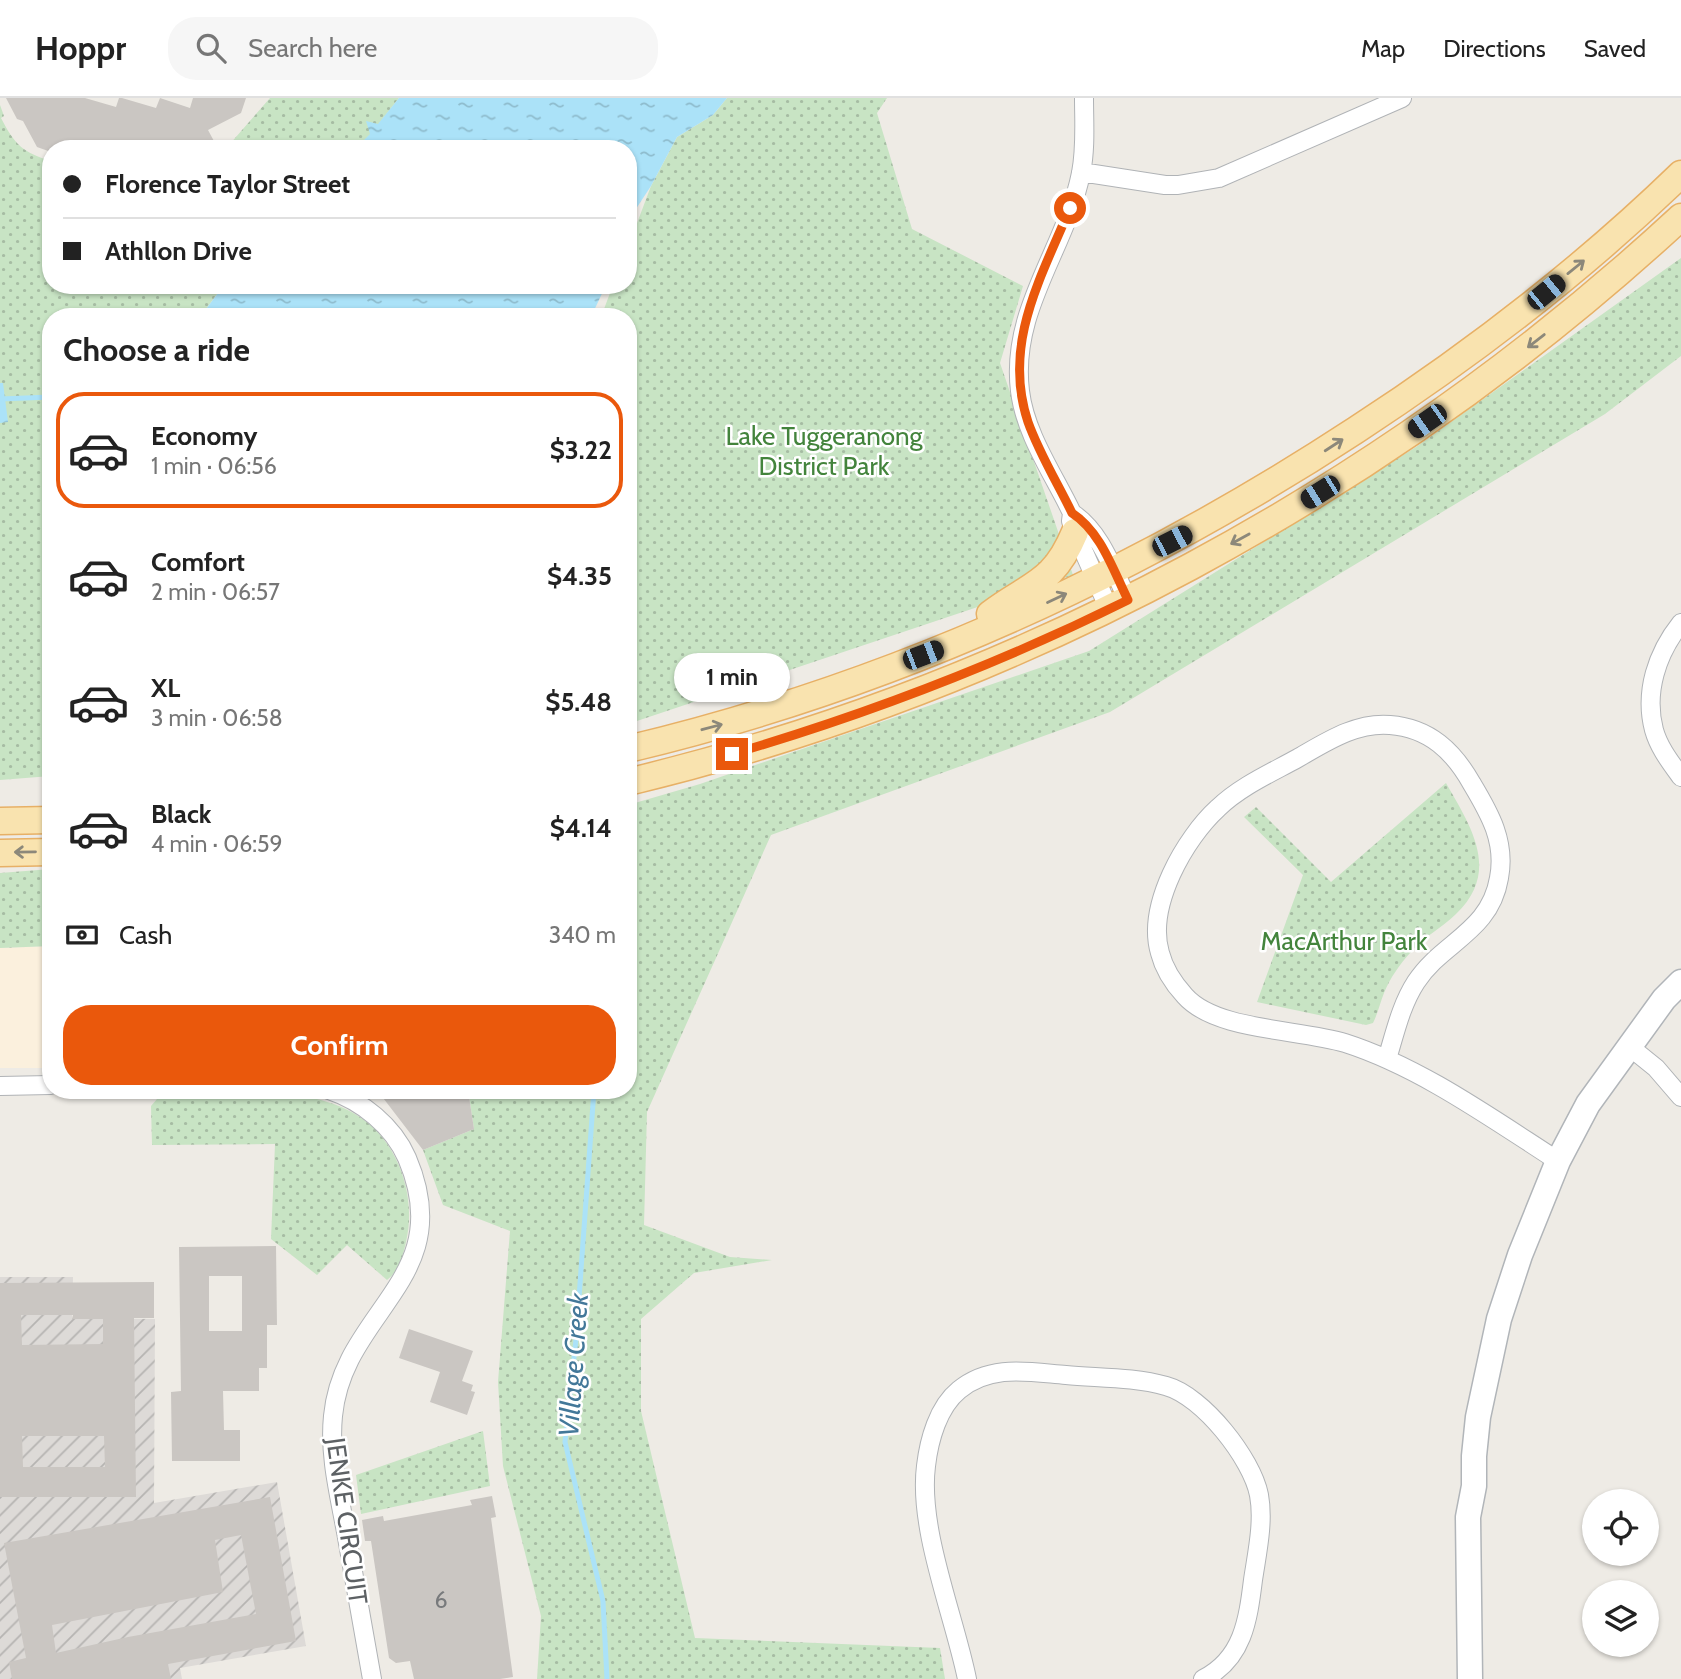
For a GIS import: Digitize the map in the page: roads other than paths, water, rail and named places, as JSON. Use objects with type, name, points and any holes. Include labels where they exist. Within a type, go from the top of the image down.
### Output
[{"type":"main road","points":[[637,747],[818,694],[950,645],[1105,575],[1192,531],[1277,482],[1418,390],[1504,326],[1588,257],[1681,174]]},
{"type":"main road","points":[[641,779],[800,734],[1017,652],[1119,604],[1277,519],[1381,453],[1494,373],[1681,217]]},
{"type":"main road","points":[[950,645],[1003,604],[1037,585],[1053,572],[1066,554],[1074,523]]},
{"type":"main road","points":[[0,821],[42,820]]},
{"type":"main road","points":[[0,853],[42,852]]},
{"type":"street","points":[[1084,98],[1081,172],[1070,208],[1030,305],[1018,359],[1020,393],[1029,424],[1074,523],[1119,604]]},
{"type":"street","points":[[1081,172],[1165,185],[1219,178],[1402,98]]},
{"type":"street","points":[[1681,623],[1669,639],[1657,664],[1650,705],[1654,732],[1681,778]]},
{"type":"street","points":[[1387,1059],[1405,1002],[1416,982],[1431,964],[1474,929],[1492,905],[1501,869],[1495,824],[1459,762],[1434,739],[1412,729],[1388,724],[1363,727],[1338,736],[1242,789],[1218,808],[1196,832],[1172,873],[1159,913],[1158,944],[1171,978],[1187,998],[1208,1013],[1342,1042],[1387,1059],[1421,1076],[1558,1161]]},
{"type":"street","points":[[1470,1679],[1468,1517],[1474,1486],[1478,1418],[1499,1319],[1520,1255],[1558,1161],[1588,1104],[1664,999],[1681,982]]},
{"type":"street","points":[[1630,1046],[1656,1068],[1681,1097]]},
{"type":"street","points":[[0,1086],[42,1085]]},
{"type":"street","name":"JENKE CIRCUIT","points":[[350,1099],[385,1125],[403,1150],[414,1175],[420,1222],[414,1258],[398,1288],[357,1343],[346,1366],[333,1416],[332,1444],[336,1480],[372,1679]]},
{"type":"street","points":[[967,1679],[926,1509],[926,1464],[938,1418],[952,1396],[977,1378],[1005,1371],[1144,1381],[1169,1386],[1192,1398],[1211,1416],[1247,1462],[1259,1497],[1260,1523],[1244,1634],[1226,1663],[1203,1679]]},
{"type":"water","points":[[399,98],[727,98],[713,115],[677,137],[637,207],[637,140],[364,140],[370,134],[366,121],[378,124]]},
{"type":"water","points":[[217,294],[602,294],[595,308],[207,308]]},
{"type":"water","points":[[0,383],[3,383],[8,422],[0,423]]},
{"type":"waterway","points":[[0,399],[42,397]]},
{"type":"waterway","name":"Village Creek","points":[[593,1099],[576,1339],[565,1442],[603,1601],[607,1679]]},
{"type":"park label","name":"Lake Tuggeranong District Park","points":[[824,451]]},
{"type":"park label","name":"MacArthur Park","points":[[1344,941]]}]
